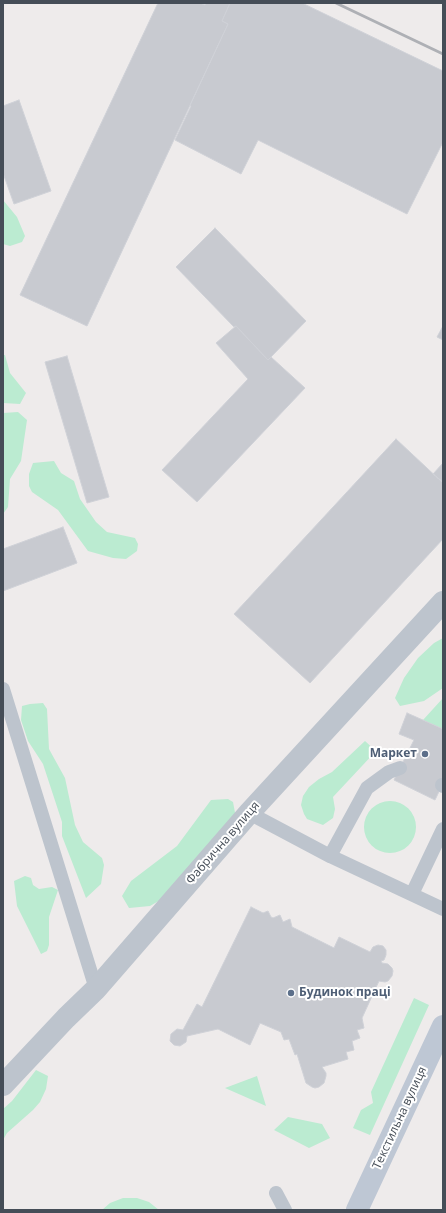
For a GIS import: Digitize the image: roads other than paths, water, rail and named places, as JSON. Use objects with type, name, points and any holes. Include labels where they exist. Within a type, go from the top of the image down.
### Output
[{"type":"street","name":"Фабрична вулиця","points":[[3,1085],[66,1018],[96,989],[249,813],[443,602]]},
{"type":"street","name":"Текстильна вулиця","points":[[357,1210],[443,1026]]},
{"type":"lane","points":[[3,689],[96,989]]},
{"type":"lane","points":[[330,856],[367,788],[389,772],[400,768]]},
{"type":"lane","points":[[249,813],[330,856],[443,909]]},
{"type":"lane","points":[[412,894],[443,829]]},
{"type":"lane","points":[[276,1193],[285,1210]]},
{"type":"railway","points":[[336,3],[443,54]]},
{"type":"place","name":"Маркет","points":[[425,754]]},
{"type":"place","name":"Будинок праці","points":[[291,993]]}]
